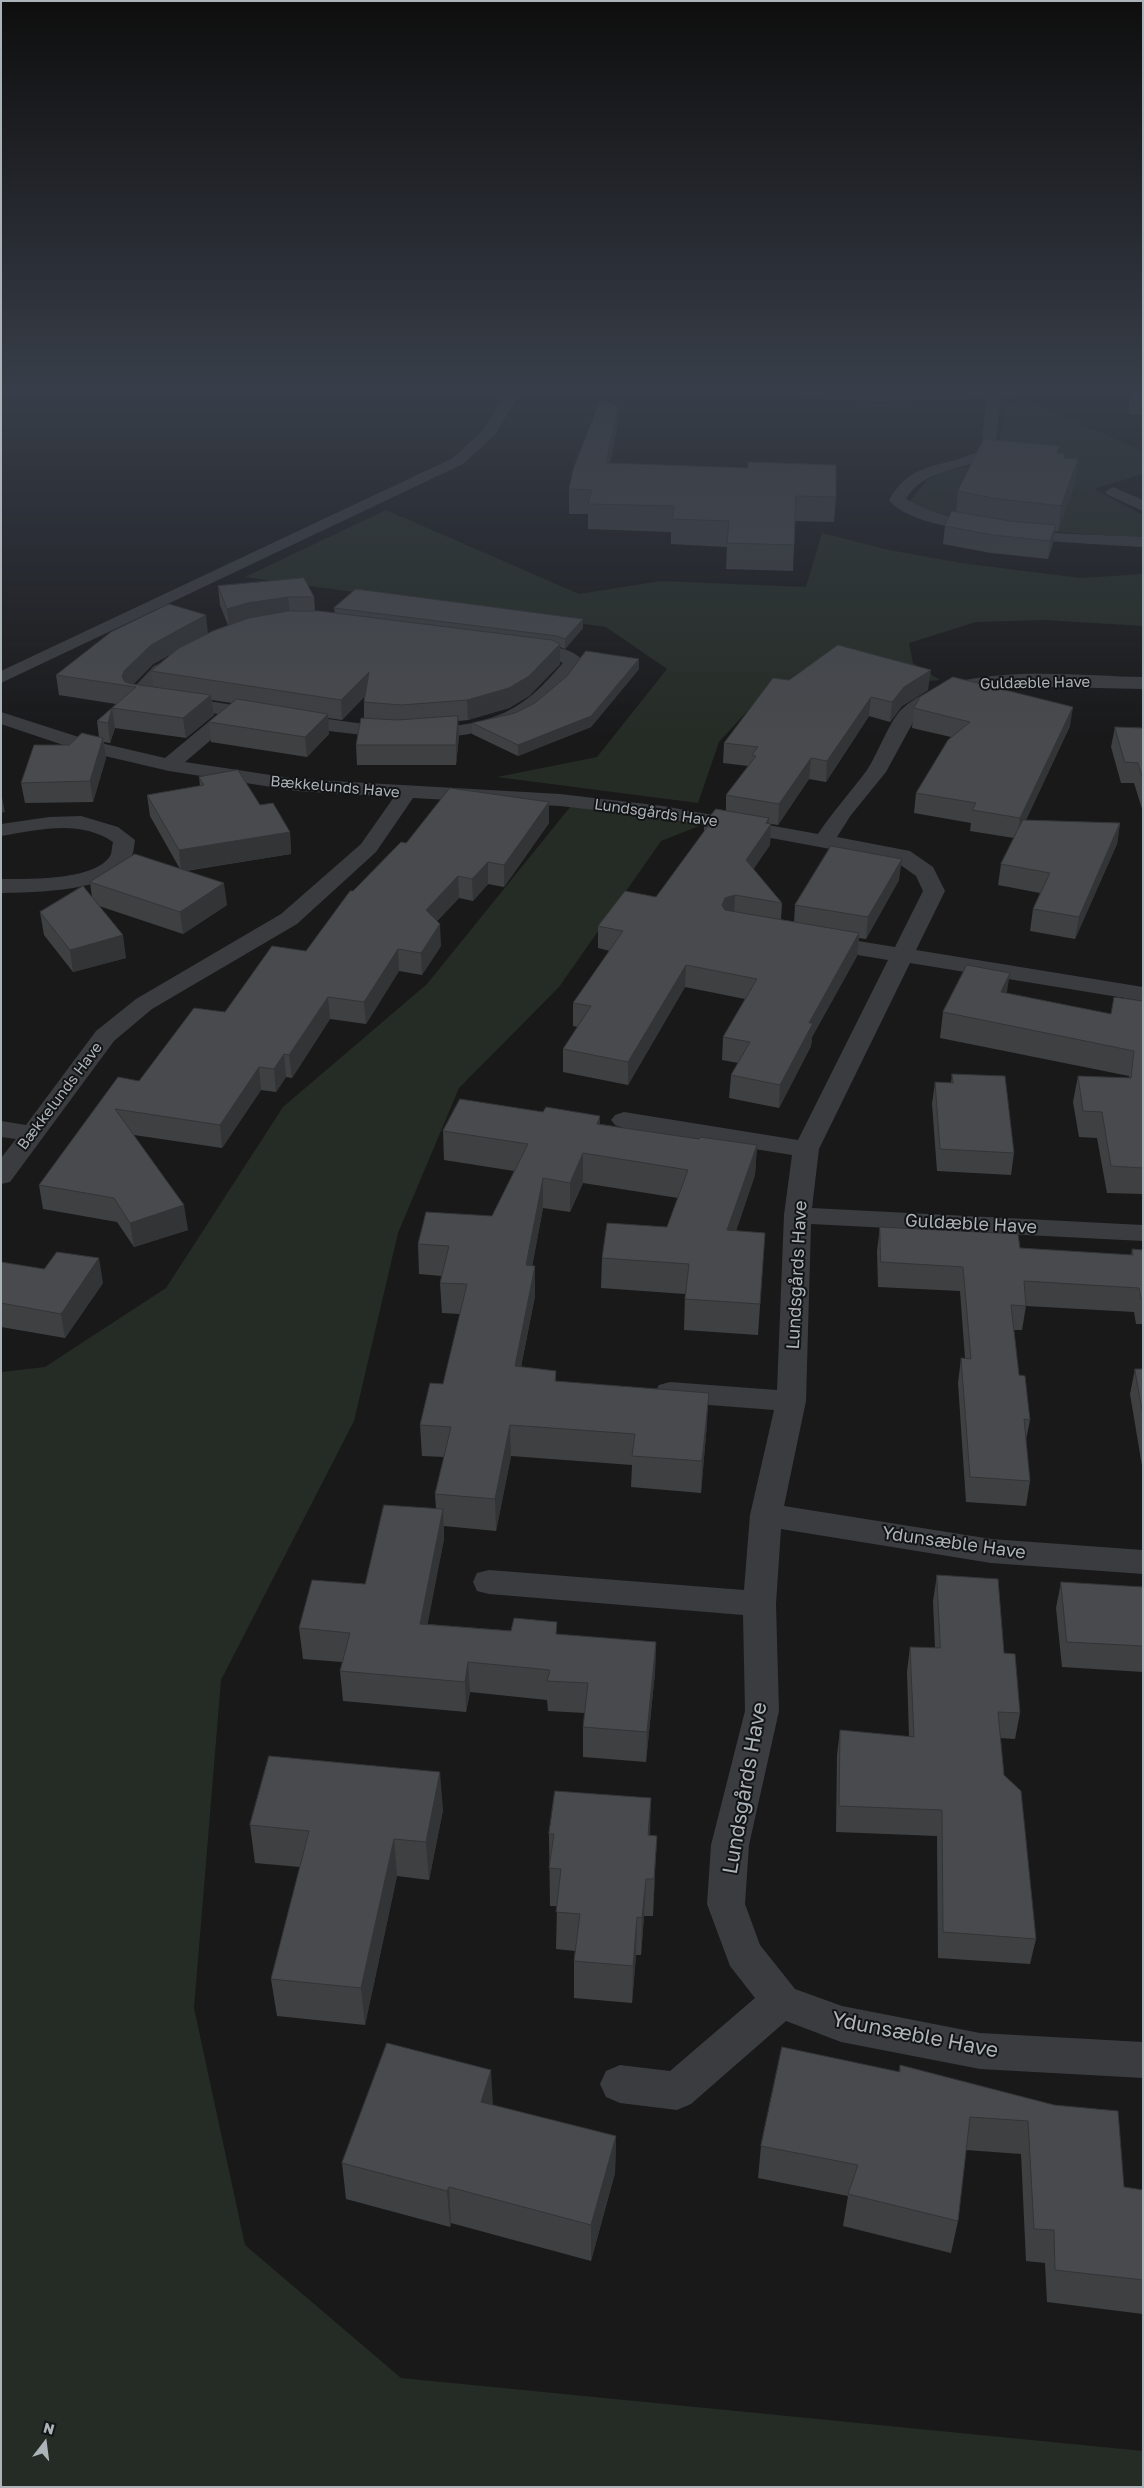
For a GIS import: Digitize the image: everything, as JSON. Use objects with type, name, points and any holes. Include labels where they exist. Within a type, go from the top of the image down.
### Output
[{"type":"street","points":[[1,678],[361,507]]},
{"type":"street","points":[[904,507],[923,515],[958,523],[1037,535],[1143,542]]},
{"type":"street","points":[[273,717],[362,729],[415,733],[452,731],[488,724],[521,712],[540,698],[575,662],[557,654],[508,647]]},
{"type":"street","points":[[199,649],[160,670],[135,696],[253,714]]},
{"type":"street","name":"Guldæble Have","points":[[824,841],[843,812],[876,772],[909,712],[946,690],[974,683],[1006,680],[1143,683]]},
{"type":"street","points":[[168,765],[234,711]]},
{"type":"street","name":"Bækkelunds Have","points":[[3,721],[82,745],[168,765],[297,785],[407,792]]},
{"type":"street","name":"Lundsgårds Have","points":[[407,792],[560,800],[663,812],[824,841],[902,856],[925,872],[934,891],[806,1149],[798,1215],[791,1400],[766,1515],[759,1604],[762,1711],[730,1845],[726,1904],[744,1954],[781,2001]]},
{"type":"street","name":"Bækkelunds Have","points":[[1,1176],[105,1036],[144,1004],[289,920],[369,848],[407,792]]},
{"type":"street","points":[[1,830],[59,822],[97,824],[120,836],[124,840],[125,849],[122,858],[98,874],[56,884],[1,886]]},
{"type":"street","points":[[798,938],[1143,994]]},
{"type":"street","points":[[624,1120],[806,1149]]},
{"type":"street","points":[[1,1129],[32,1133]]},
{"type":"street","name":"Guldæble Have","points":[[798,1215],[1143,1233]]},
{"type":"street","points":[[646,1390],[791,1400]]},
{"type":"street","name":"Ydunsæble Have","points":[[766,1515],[991,1551],[1143,1562]]},
{"type":"street","points":[[489,1582],[759,1604]]},
{"type":"street","points":[[620,2084],[676,2091],[781,2001]]},
{"type":"street","name":"Ydunsæble Have","points":[[781,2001],[841,2024],[980,2051],[1143,2060]]},
{"type":"shaded area","points":[[921,507],[1128,507],[1143,515],[1143,538],[1043,531],[947,518]]},
{"type":"shaded area","points":[[386,510],[579,594],[661,581],[806,587],[822,533],[889,550],[961,563],[1080,578],[1143,574],[1143,626],[1045,620],[976,622],[909,643],[913,663],[940,680],[760,697],[719,742],[698,803],[497,777],[597,757],[667,669],[606,627],[245,577]]},
{"type":"shaded area","points":[[575,801],[712,821],[661,841],[559,987],[459,1088],[398,1233],[354,1421],[221,1680],[194,2008],[245,2245],[401,2378],[1143,2451],[1143,2487],[1,2487],[1,1372],[45,1367],[166,1288],[283,1107],[427,984]]},
{"type":"building","points":[[674,507],[796,507],[794,545],[727,543],[729,521],[672,519]]},
{"type":"building","points":[[952,511],[1010,521],[1056,525],[1050,541],[993,535],[945,526]]},
{"type":"building","points":[[304,578],[314,597],[288,597],[247,603],[227,609],[218,586]]},
{"type":"building","points":[[356,589],[583,619],[565,639],[557,636],[334,608]]},
{"type":"building","points":[[169,604],[206,615],[151,645],[124,671],[122,677],[125,682],[132,684],[211,695],[183,718],[112,708],[108,723],[97,721],[136,687],[56,675],[111,632]]},
{"type":"building","points":[[289,611],[319,611],[552,640],[560,644],[529,676],[509,688],[467,700],[401,705],[364,702],[369,672],[341,700],[151,671],[179,648],[213,631],[249,618]]},
{"type":"building","points":[[838,645],[931,670],[904,687],[892,702],[871,697],[827,761],[811,758],[779,804],[726,795],[756,756],[752,755],[758,747],[724,743],[773,678],[789,680]]},
{"type":"building","points":[[586,651],[639,659],[591,716],[518,745],[472,723],[515,713],[535,703],[567,676]]},
{"type":"building","points":[[953,677],[1073,707],[1020,818],[972,810],[976,803],[916,793],[948,740],[970,722],[914,708],[920,697]]},
{"type":"building","points":[[237,699],[328,714],[305,737],[209,722]]},
{"type":"building","points":[[458,716],[456,745],[356,745],[361,718],[397,720]]},
{"type":"building","points":[[1115,727],[1143,728],[1143,779],[1138,763],[1125,762]]},
{"type":"building","points":[[82,733],[103,738],[90,781],[21,783],[34,745],[69,745]]},
{"type":"building","points":[[238,770],[260,805],[273,803],[290,832],[179,850],[147,795],[204,785],[199,777]]},
{"type":"building","points":[[450,788],[549,802],[504,865],[488,862],[472,879],[458,876],[426,910],[440,924],[421,953],[398,949],[364,1002],[328,997],[289,1055],[284,1054],[274,1069],[259,1067],[220,1125],[115,1109],[184,1205],[130,1223],[114,1198],[39,1185],[118,1077],[139,1081],[194,1008],[225,1012],[272,946],[306,951],[350,891],[353,891],[401,842],[406,843]]},
{"type":"building","points":[[716,809],[769,818],[766,823],[771,824],[746,860],[782,903],[735,895],[725,898],[722,905],[725,910],[859,933],[809,1023],[813,1023],[780,1085],[731,1075],[750,1042],[723,1037],[757,979],[686,965],[628,1062],[563,1049],[591,1006],[573,1003],[623,931],[598,926],[625,891],[656,897],[708,826],[704,824]]},
{"type":"building","points":[[1023,820],[1120,823],[1079,917],[1033,909],[1050,873],[1001,864]]},
{"type":"building","points":[[831,846],[902,859],[868,917],[795,905]]},
{"type":"building","points":[[135,854],[224,883],[180,912],[90,882]]},
{"type":"building","points":[[83,886],[123,935],[70,950],[40,912]]},
{"type":"building","points":[[967,965],[1010,973],[1001,992],[1111,1014],[1114,997],[1143,1001],[1143,1168],[1111,1166],[1102,1112],[1083,1111],[1078,1076],[1131,1078],[1134,1051],[943,1012]]},
{"type":"building","points":[[952,1074],[1005,1076],[1014,1153],[940,1149],[935,1082],[953,1083]]},
{"type":"building","points":[[460,1099],[543,1112],[546,1107],[600,1116],[597,1124],[699,1139],[700,1137],[757,1145],[727,1230],[765,1233],[760,1304],[685,1299],[689,1264],[602,1258],[607,1223],[667,1227],[688,1170],[583,1153],[570,1183],[543,1178],[526,1265],[535,1266],[515,1366],[556,1371],[555,1381],[709,1393],[702,1461],[632,1456],[635,1434],[510,1425],[495,1499],[435,1494],[451,1427],[420,1425],[430,1383],[443,1384],[467,1284],[440,1283],[449,1246],[418,1244],[426,1212],[492,1216],[528,1144],[443,1131]]},
{"type":"building","points":[[880,1227],[1018,1234],[1020,1248],[1133,1255],[1132,1249],[1143,1250],[1143,1299],[1141,1299],[1139,1288],[1024,1281],[1026,1306],[1011,1305],[1019,1375],[1025,1376],[1030,1420],[1024,1419],[1030,1481],[970,1477],[961,1358],[971,1359],[963,1267],[881,1262]]},
{"type":"building","points":[[57,1252],[99,1258],[61,1314],[1,1303],[1,1262],[44,1269]]},
{"type":"building","points":[[1135,1369],[1143,1369],[1143,1415]]},
{"type":"building","points":[[384,1505],[443,1509],[420,1624],[511,1631],[514,1618],[557,1622],[556,1634],[656,1642],[647,1732],[583,1727],[588,1683],[547,1681],[550,1670],[468,1662],[465,1682],[340,1671],[350,1633],[299,1628],[312,1580],[365,1584]]},
{"type":"building","points":[[937,1575],[998,1579],[1004,1653],[1015,1654],[1020,1713],[998,1712],[1004,1775],[1021,1791],[1036,1939],[943,1932],[942,1810],[839,1806],[840,1730],[914,1737],[910,1647],[940,1648]]},
{"type":"building","points":[[1061,1582],[1143,1587],[1143,1646],[1067,1642]]},
{"type":"building","points":[[269,1756],[440,1772],[426,1842],[394,1839],[361,1988],[271,1979],[309,1831],[250,1825]]},
{"type":"building","points":[[555,1791],[651,1798],[648,1835],[657,1836],[654,1879],[646,1879],[642,1918],[637,1917],[633,1966],[574,1961],[580,1914],[556,1912],[561,1869],[549,1868],[554,1834],[549,1834]]},
{"type":"building","points":[[387,2043],[491,2070],[481,2102],[616,2136],[591,2225],[449,2187],[447,2191],[342,2163]]},
{"type":"building","points":[[782,2047],[900,2072],[900,2065],[1054,2105],[1118,2111],[1124,2187],[1143,2190],[1143,2280],[1055,2270],[1054,2230],[1034,2229],[1028,2121],[970,2117],[958,2221],[848,2194],[858,2165],[761,2146]]}]
